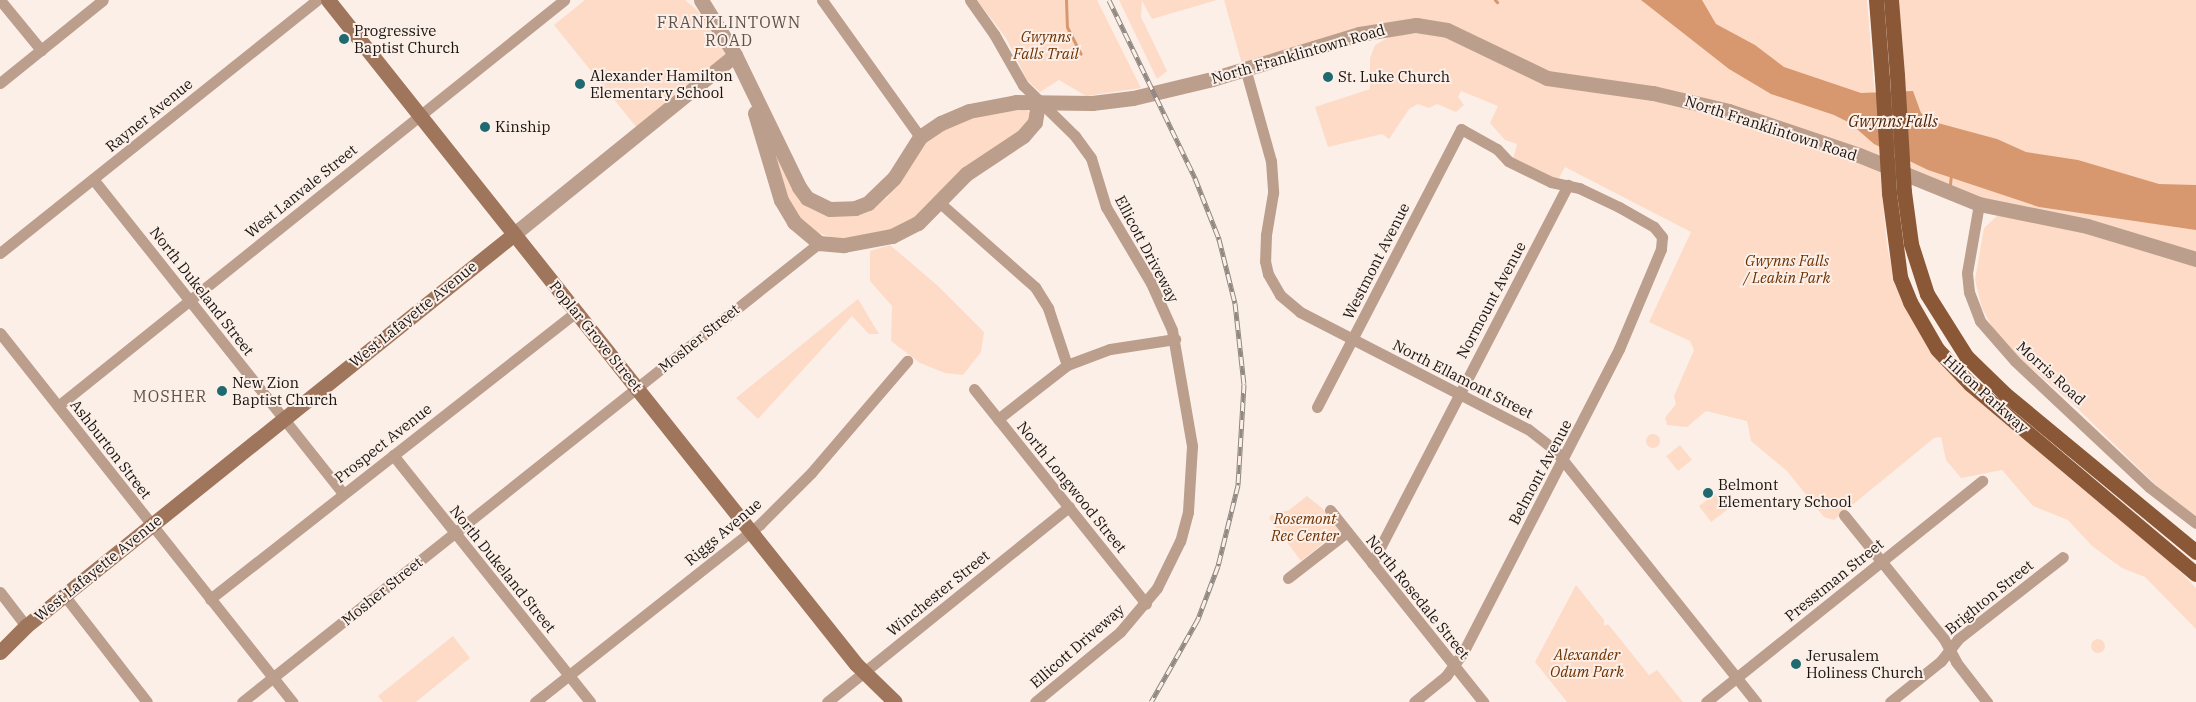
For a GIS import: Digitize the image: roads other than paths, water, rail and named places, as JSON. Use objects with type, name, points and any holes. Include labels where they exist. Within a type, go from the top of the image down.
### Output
[{"type":"main road","name":"Poplar Grove Street","points":[[328,0],[864,673],[895,702]]},
{"type":"main road","name":"Hilton Parkway","points":[[1876,0],[1889,76]]},
{"type":"main road","name":"Hilton Parkway","points":[[1891,0],[1889,76],[1897,193],[1900,277],[1922,326],[1942,355],[1994,404],[2196,574]]},
{"type":"main road","name":"Hilton Parkway","points":[[1897,193],[1927,294],[1966,356],[2005,394],[2196,552]]},
{"type":"main road","name":"West Lafayette Avenue","points":[[0,652],[26,626],[64,595],[514,234]]},
{"type":"street","points":[[0,0],[40,50]]},
{"type":"street","points":[[0,83],[103,0]]},
{"type":"street","name":"Rayner Avenue","points":[[0,253],[317,0]]},
{"type":"street","name":"West Lanvale Street","points":[[58,406],[564,0]]},
{"type":"street","name":"North Franklintown Road","points":[[701,0],[735,55],[799,188],[807,198],[830,209],[855,208],[877,196],[894,178],[920,137],[941,123],[969,110],[1038,102],[1112,102],[1245,68],[1359,34],[1398,26],[1429,26],[1447,30],[1547,78],[1653,93],[1729,111],[1859,155],[1979,204],[2087,226],[2196,260]]},
{"type":"street","points":[[822,0],[920,137]]},
{"type":"street","name":"Ellicott Driveway","points":[[970,0],[994,34],[1023,85],[1038,102],[1075,136],[1091,158],[1106,207],[1152,282],[1175,339],[1189,416],[1191,493],[1180,541],[1146,604],[1120,632],[1035,702]]},
{"type":"street","name":"West Lafayette Avenue","points":[[514,234],[735,55]]},
{"type":"street","name":"North Ellamont Street","points":[[1245,68],[1273,177],[1265,247],[1268,274],[1280,295],[1300,312],[1528,429],[1563,459],[1756,702]]},
{"type":"street","name":"North Franklintown Road","points":[[748,84],[780,200],[794,222],[819,242]]},
{"type":"street","points":[[819,242],[844,245],[892,236],[918,223],[971,170],[1030,129],[1038,115],[1038,102]]},
{"type":"street","name":"Westmont Avenue","points":[[1317,407],[1461,129],[1496,149],[1508,161],[1551,182],[1568,186]]},
{"type":"street","name":"North Dukeland Street","points":[[93,179],[343,493]]},
{"type":"street","name":"Belmont Avenue","points":[[1414,702],[1455,666],[1619,348],[1661,249],[1662,238],[1654,227],[1620,208],[1568,186]]},
{"type":"street","name":"Normount Avenue","points":[[1372,563],[1568,186]]},
{"type":"street","points":[[940,203],[1035,287],[1048,308],[1066,365]]},
{"type":"street","name":"Morris Road","points":[[1979,204],[1967,273],[1969,292],[1980,321],[2015,361],[2080,419],[2149,487],[2196,523]]},
{"type":"street","name":"Mosher Street","points":[[242,702],[819,242]]},
{"type":"street","name":"Prospect Avenue","points":[[210,599],[576,312]]},
{"type":"street","name":"Ashburton Street","points":[[0,333],[292,702]]},
{"type":"street","points":[[998,419],[1066,365],[1110,349],[1175,339]]},
{"type":"street","name":"Riggs Avenue","points":[[535,702],[751,531],[811,473],[907,361]]},
{"type":"street","name":"North Longwood Street","points":[[974,389],[1146,604]]},
{"type":"street","name":"North Dukeland Street","points":[[393,455],[590,702]]},
{"type":"street","name":"Presstman Street","points":[[1706,702],[1982,481]]},
{"type":"street","name":"Winchester Street","points":[[827,702],[1069,508]]},
{"type":"street","name":"North Rosedale Street","points":[[1330,510],[1483,702]]},
{"type":"street","points":[[1844,515],[1950,650],[1987,702]]},
{"type":"street","points":[[1288,578],[1347,532]]},
{"type":"street","name":"Brighton Street","points":[[1890,702],[1941,661],[1958,639],[2063,556]]},
{"type":"street","points":[[0,592],[26,626]]},
{"type":"street","points":[[64,595],[147,702]]},
{"type":"water","name":"Gwynns Falls","points":[[1641,0],[1702,0],[1716,24],[1755,45],[1784,67],[1861,93],[1913,91],[1921,113],[1934,122],[1997,139],[2026,152],[2078,160],[2159,184],[2196,185],[2196,230],[2039,207],[1928,170],[1874,144],[1850,123],[1834,115],[1771,94],[1729,69]]},
{"type":"waterway","points":[[1066,0],[1067,27],[1081,54]]},
{"type":"waterway","points":[[1950,184],[1951,175]]},
{"type":"railway","points":[[1109,0],[1195,178],[1219,239],[1235,303],[1244,384],[1238,485],[1218,566],[1198,619],[1151,702]]},
{"type":"place","name":"Progressive Baptist Church","points":[[344,39]]},
{"type":"place","name":"St. Luke Church","points":[[1328,77]]},
{"type":"place","name":"Alexander Hamilton Elementary School","points":[[580,84]]},
{"type":"place","name":"Kinship","points":[[485,127]]},
{"type":"place","name":"New Zion Baptist Church","points":[[222,391]]},
{"type":"place","name":"Belmont Elementary School","points":[[1708,493]]},
{"type":"place","name":"Jerusalem Holiness Church","points":[[1796,664]]},
{"type":"district","name":"FRANKLINTOWN ROAD","points":[[729,31]]},
{"type":"district","name":"MOSHER","points":[[170,396]]},
{"type":"park label","name":"Gwynns Falls Trail","points":[[1046,44]]},
{"type":"park label","name":"Gwynns Falls / Leakin Park","points":[[1787,268]]},
{"type":"park label","name":"Rosemont Rec Center","points":[[1305,526]]},
{"type":"park label","name":"Alexander Odum Park","points":[[1587,662]]}]
